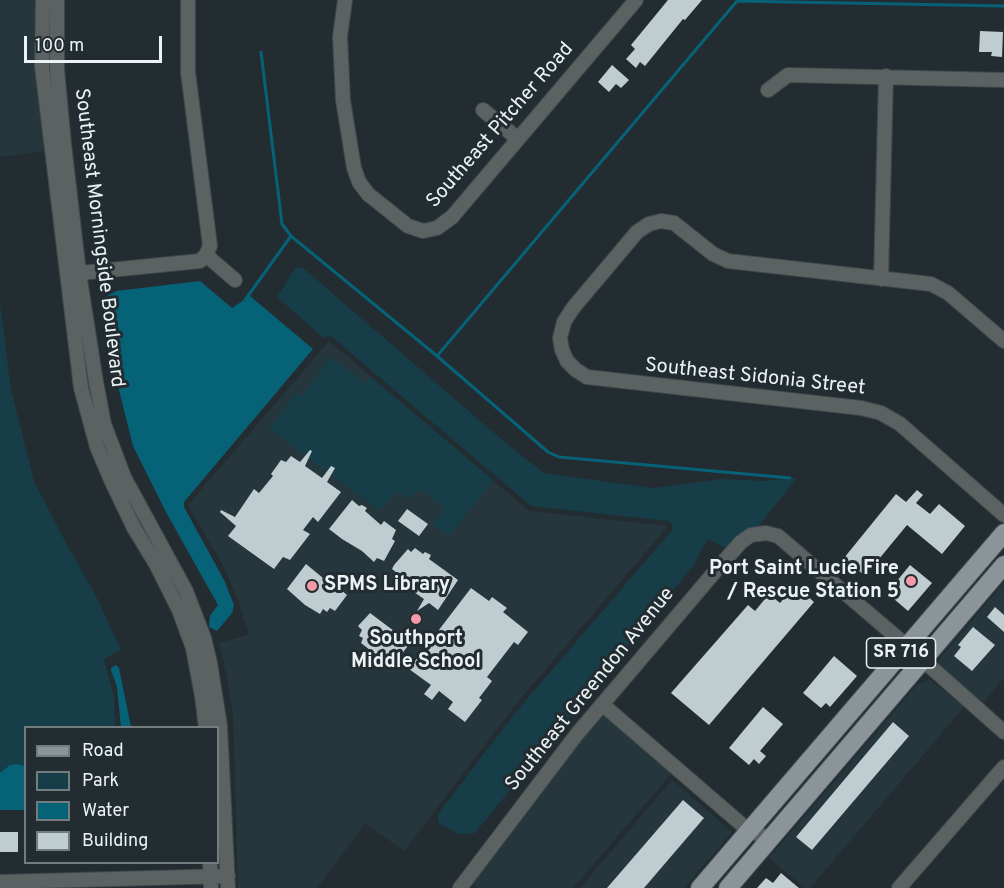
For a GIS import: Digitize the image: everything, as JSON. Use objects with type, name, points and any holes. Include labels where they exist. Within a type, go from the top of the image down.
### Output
[{"type":"main road","name":"SR 716","points":[[700,888],[1004,533]]},
{"type":"main road","name":"SR 716","points":[[728,888],[1004,565]]},
{"type":"street","name":"Southeast Morningside Boulevard","points":[[43,0],[42,67],[58,144],[73,274],[81,388],[104,445],[180,578],[204,638],[216,693],[212,726]]},
{"type":"street","name":"Southeast Morningside Boulevard","points":[[57,0],[58,144]]},
{"type":"street","points":[[73,274],[200,261],[210,246],[188,72],[188,0]]},
{"type":"street","name":"Southeast Pitcher Road","points":[[345,0],[340,37],[342,79],[354,168],[359,182],[368,194],[394,217],[408,226],[423,231],[437,228],[452,217],[636,0]]},
{"type":"street","points":[[768,90],[788,75],[1004,80]]},
{"type":"street","points":[[886,76],[881,279],[931,284],[948,293],[1004,341]]},
{"type":"street","points":[[483,110],[518,139]]},
{"type":"street","name":"Southeast Sidonia Street","points":[[881,279],[728,261],[713,254],[674,223],[661,221],[649,224],[637,232],[573,308],[564,322],[560,338],[562,350],[576,370],[587,377],[861,408],[881,413],[900,424],[1004,515]]},
{"type":"street","points":[[206,255],[235,280]]},
{"type":"street","name":"Southeast Morningside Boulevard","points":[[104,445],[111,480],[134,528],[179,610],[193,648],[202,696],[212,726]]},
{"type":"street","name":"Southeast Greendon Avenue","points":[[465,886],[556,760],[741,542],[751,535],[766,533],[778,536],[907,646]]},
{"type":"street","points":[[167,586],[180,578]]},
{"type":"street","points":[[924,661],[1004,732]]},
{"type":"street","points":[[602,704],[748,830],[770,839]]},
{"type":"street","points":[[899,888],[1004,767]]},
{"type":"street","name":"Southeast Morningside Boulevard","points":[[219,795],[228,882]]},
{"type":"street","points":[[0,882],[58,884],[210,876],[228,882]]},
{"type":"shaded area","points":[[0,0],[38,0],[47,151],[0,157]]},
{"type":"shaded area","name":"Southport Middle School","points":[[329,341],[529,511],[668,526],[520,699],[404,851],[365,823],[317,888],[238,888],[233,713],[219,643],[249,635],[226,571],[188,505]]},
{"type":"shaded area","points":[[1004,583],[1004,678],[981,705],[935,664]]},
{"type":"shaded area","points":[[929,679],[964,707],[810,888],[805,888],[769,858],[917,685]]},
{"type":"shaded area","points":[[602,712],[737,827],[736,829],[675,776],[670,775],[573,888],[478,888],[471,882]]},
{"type":"shaded area","points":[[672,780],[732,832],[684,888],[580,888]]},
{"type":"green space","points":[[296,267],[303,268],[507,444],[544,473],[653,488],[723,479],[763,481],[797,478],[756,529],[727,549],[708,539],[693,566],[475,833],[458,834],[438,822],[438,814],[515,713],[672,530],[673,525],[668,521],[531,506],[332,337],[324,338],[277,297]]},
{"type":"green space","points":[[0,302],[11,390],[34,481],[96,596],[121,650],[104,659],[114,697],[115,726],[24,726],[24,794],[0,795]]},
{"type":"green space","points":[[331,357],[365,383],[371,377],[493,480],[449,536],[433,524],[445,508],[420,489],[410,499],[398,491],[379,510],[269,429],[296,393],[301,397]]},
{"type":"water","points":[[200,281],[232,308],[250,296],[313,349],[184,502],[184,507],[224,580],[234,605],[232,613],[217,631],[209,627],[210,616],[218,605],[166,512],[133,446],[113,366],[100,300],[116,291]]},
{"type":"water","points":[[116,665],[119,668],[131,726],[121,726],[117,687],[111,668]]},
{"type":"water","points":[[10,765],[24,766],[24,810],[0,810],[0,773]]},
{"type":"building","points":[[668,0],[702,0],[685,20],[683,19],[645,66],[640,62],[636,68],[626,59],[635,49],[631,45]]},
{"type":"building","points":[[980,31],[1003,32],[1002,57],[991,56],[992,52],[979,52]]},
{"type":"building","points":[[612,65],[629,80],[621,88],[616,84],[609,92],[598,82]]},
{"type":"building","points":[[310,450],[312,451],[305,466],[322,478],[331,466],[335,468],[327,482],[341,492],[318,522],[313,517],[303,530],[310,534],[290,560],[283,557],[274,569],[228,536],[236,526],[220,512],[221,510],[235,517],[254,489],[259,493],[273,476],[271,474],[281,460],[286,462],[291,456],[300,462]]},
{"type":"building","points":[[917,490],[923,495],[916,503],[930,514],[939,504],[965,526],[942,554],[907,525],[865,576],[844,558],[896,494],[906,502]]},
{"type":"building","points":[[352,500],[359,506],[367,508],[365,511],[381,525],[384,521],[396,530],[392,539],[395,541],[384,561],[377,558],[374,562],[329,529]]},
{"type":"building","points":[[407,509],[428,524],[419,536],[398,521]]},
{"type":"building","points":[[415,548],[423,554],[425,552],[431,555],[429,559],[458,580],[438,610],[429,603],[417,611],[424,599],[392,577],[397,573],[392,569],[394,565],[408,549],[411,552]]},
{"type":"building","name":"SPMS Library","points":[[306,564],[323,578],[325,576],[347,595],[335,611],[330,608],[327,612],[323,609],[320,614],[305,605],[287,589]]},
{"type":"building","points":[[910,565],[932,583],[908,611],[887,593]]},
{"type":"building","points":[[795,585],[814,602],[709,725],[671,693],[748,605],[755,611],[769,594],[780,603]]},
{"type":"building","points":[[471,588],[489,601],[492,597],[507,608],[503,612],[528,632],[518,645],[514,642],[487,677],[492,681],[479,698],[482,700],[465,722],[448,709],[453,702],[439,691],[432,700],[424,694],[431,685],[409,669]]},
{"type":"building","points":[[995,607],[1004,615],[1004,632],[987,617]]},
{"type":"building","points":[[370,613],[410,643],[392,667],[361,643],[363,638],[359,636],[362,630],[358,626]]},
{"type":"building","points":[[973,627],[995,645],[972,671],[954,656],[961,647],[958,645]]},
{"type":"building","points":[[834,656],[857,676],[830,707],[826,703],[821,708],[803,693]]},
{"type":"building","points":[[763,707],[783,724],[760,751],[766,756],[759,764],[754,759],[749,765],[729,748]]},
{"type":"building","points":[[893,722],[909,736],[812,850],[796,837]]},
{"type":"building","points":[[683,800],[704,818],[644,888],[607,888]]},
{"type":"building","points":[[0,832],[18,832],[18,852],[0,852]]},
{"type":"building","points":[[781,873],[799,888],[757,888],[766,878],[773,883]]},
{"type":"waterway","points":[[437,356],[737,1],[1004,6]]},
{"type":"waterway","points":[[261,52],[282,224],[291,236],[437,356],[548,452],[559,457],[790,478]]},
{"type":"waterway","points":[[245,300],[291,236]]},
{"type":"place","name":"Port Saint Lucie Fire / Rescue Station 5","points":[[911,581]]},
{"type":"place","name":"SPMS Library","points":[[312,586]]},
{"type":"place","name":"Southport Middle School","points":[[416,619]]}]
